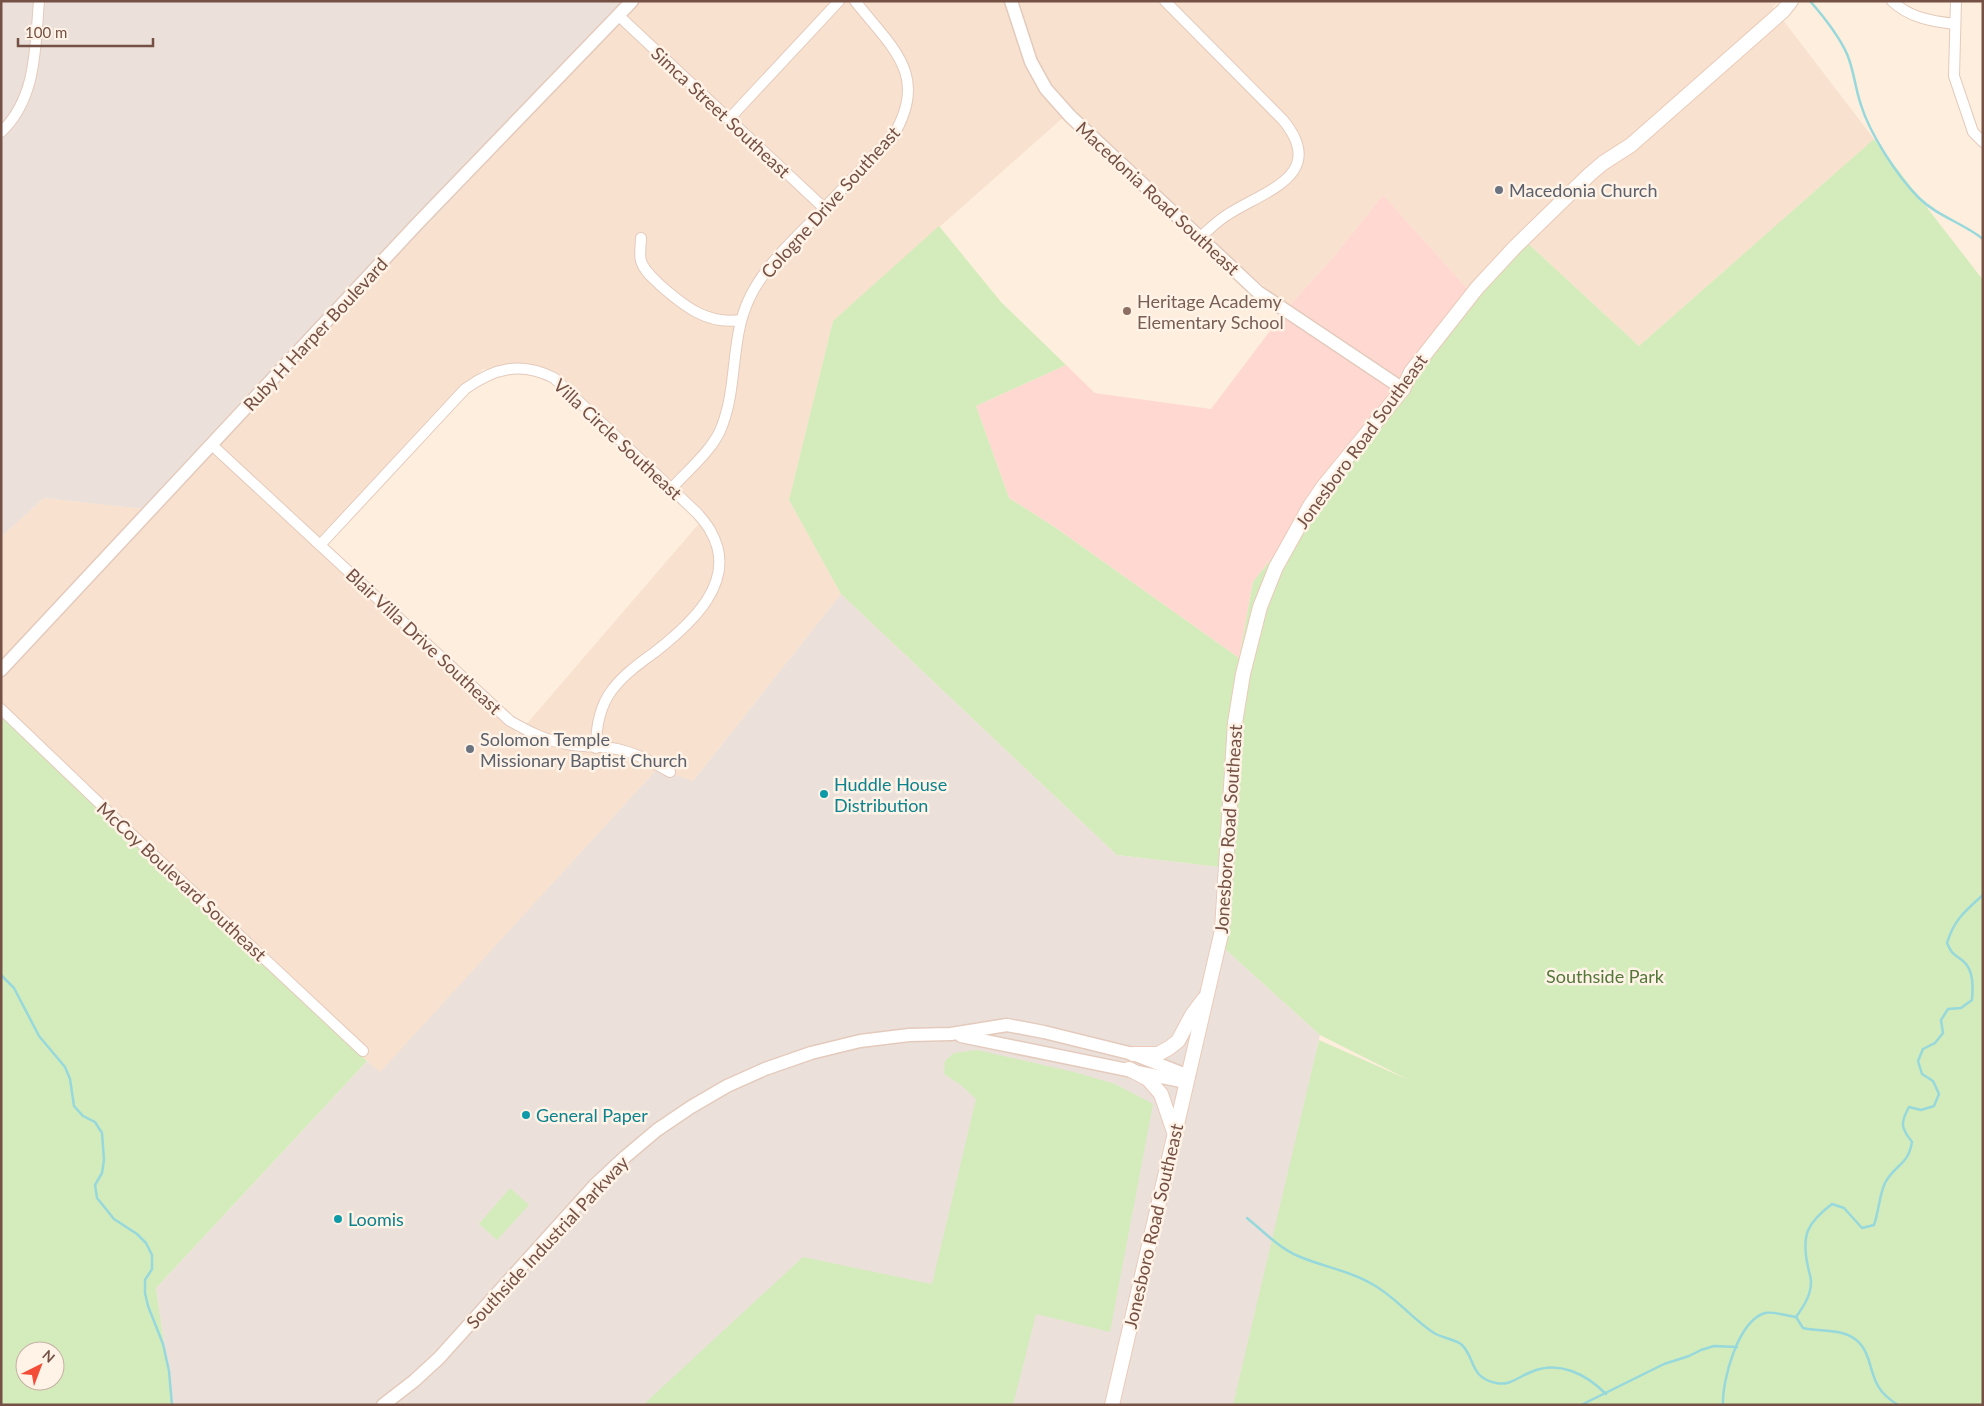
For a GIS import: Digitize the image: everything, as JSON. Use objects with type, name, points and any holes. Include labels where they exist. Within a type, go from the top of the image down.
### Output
[{"type":"main road","name":"Jonesboro Road Southeast","points":[[1112,1405],[1222,930],[1235,723],[1243,674],[1260,607],[1276,567],[1310,506],[1323,487],[1403,389],[1411,372],[1477,288],[1527,235],[1596,168],[1631,145],[1783,11],[1791,1]]},
{"type":"main road","points":[[1133,1054],[1158,1054],[1178,1041],[1192,1015],[1208,995]]},
{"type":"main road","points":[[1129,1069],[1148,1079],[1161,1094],[1174,1133]]},
{"type":"street","points":[[1,132],[10,124],[22,104],[30,80],[39,1]]},
{"type":"street","name":"Ruby H Harper Boulevard","points":[[1,670],[418,223],[632,1]]},
{"type":"street","points":[[729,119],[839,1]]},
{"type":"street","name":"Cologne Drive Southeast","points":[[672,488],[702,456],[722,426],[728,406],[741,320],[750,298],[763,275],[893,136],[904,118],[909,97],[908,78],[899,57],[854,1]]},
{"type":"street","name":"Macedonia Road Southeast","points":[[1011,1],[1031,62],[1046,89],[1070,116],[1269,301],[1403,389]]},
{"type":"street","points":[[1165,1],[1283,120],[1297,141],[1297,160],[1288,178],[1265,195],[1227,215],[1200,237]]},
{"type":"street","points":[[1892,1],[1914,16],[1928,21],[1955,24]]},
{"type":"street","points":[[1956,1],[1954,76],[1973,132],[1983,142]]},
{"type":"street","name":"Simca Street Southeast","points":[[618,15],[824,208]]},
{"type":"street","points":[[641,238],[641,260],[649,274],[679,302],[690,310],[709,318],[732,321],[741,320]]},
{"type":"street","name":"Villa Circle Southeast","points":[[320,545],[465,389],[483,376],[504,369],[532,369],[554,378],[698,513],[711,532],[717,546],[720,562],[717,580],[708,601],[695,616],[662,646],[624,676],[611,690],[598,718],[596,748]]},
{"type":"street","name":"Blair Villa Drive Southeast","points":[[212,445],[510,720],[529,732],[548,740],[596,748],[616,749],[652,761],[670,772]]},
{"type":"street","name":"McCoy Boulevard Southeast","points":[[1,709],[143,846],[363,1051]]},
{"type":"street","name":"Southside Industrial Parkway","points":[[383,1405],[414,1381],[439,1358],[595,1186],[625,1156],[657,1130],[691,1107],[727,1086],[764,1069],[812,1053],[869,1040],[909,1035],[951,1034],[1007,1025],[1133,1054],[1188,1079]]},
{"type":"street","name":"Southside Industrial Parkway","points":[[951,1034],[1188,1079]]},
{"type":"street","points":[[1085,1060],[1089,1043]]},
{"type":"shaded area","points":[[1,1],[629,1],[456,195],[153,510],[44,498],[1,537]]},
{"type":"shaded area","points":[[629,1],[1779,1],[1773,7],[1874,139],[1639,346],[1523,239],[1475,297],[1383,195],[1336,254],[1288,307],[1066,115],[833,321],[789,500],[841,594],[692,782],[657,769],[380,1073],[1,708],[1,537],[44,498],[153,510],[456,195]],"holes":[[[483,369],[544,370],[703,519],[518,734],[314,543]]]},
{"type":"shaded area","points":[[1383,195],[1475,297],[1253,582],[1239,658],[1056,528],[1009,498],[976,406],[1066,365],[1095,393],[1211,409],[1288,307],[1336,254]]},
{"type":"shaded area","points":[[841,594],[1117,855],[1229,868],[1215,940],[1320,1035],[1237,1405],[173,1405],[156,1288],[367,1061],[380,1072],[657,769],[693,781]]},
{"type":"green space","name":"Southside Park","points":[[1874,139],[1983,280],[1983,1405],[1233,1405],[1319,1040],[1409,1080],[1320,1035],[1215,940],[1229,868],[1117,855],[841,594],[789,500],[833,321],[939,226],[1001,302],[1066,365],[976,406],[1009,498],[1056,528],[1239,658],[1253,582],[1523,239],[1639,346]]},
{"type":"green space","points":[[1,708],[367,1061],[156,1288],[173,1405],[1,1405]]},
{"type":"green space","points":[[977,1050],[1074,1072],[1115,1084],[1153,1104],[1110,1332],[1036,1314],[1013,1405],[643,1405],[803,1257],[932,1284],[976,1099],[961,1085],[944,1074],[945,1061],[954,1053]]},
{"type":"green space","points":[[510,1188],[529,1205],[497,1240],[479,1224]]},
{"type":"waterway","points":[[1810,1],[1830,26],[1843,47],[1849,60],[1865,116],[1893,167],[1926,204],[1983,239]]},
{"type":"waterway","points":[[1796,1317],[1802,1309],[1811,1287],[1805,1246],[1808,1231],[1812,1224],[1832,1204],[1844,1208],[1862,1228],[1874,1225],[1885,1183],[1908,1156],[1910,1150],[1912,1142],[1903,1125],[1909,1107],[1921,1110],[1934,1106],[1939,1094],[1933,1081],[1922,1074],[1918,1061],[1923,1049],[1935,1043],[1943,1033],[1941,1020],[1948,1009],[1961,1008],[1972,1000],[1972,984],[1969,969],[1952,952],[1947,943],[1953,928],[1961,916],[1983,895]]},
{"type":"waterway","points":[[1,975],[14,988],[39,1036],[65,1067],[70,1079],[74,1106],[83,1116],[95,1122],[102,1133],[104,1160],[102,1173],[95,1185],[97,1198],[114,1219],[137,1234],[146,1243],[152,1255],[152,1269],[145,1280],[145,1293],[163,1344],[169,1371],[172,1405]]},
{"type":"waterway","points":[[1247,1218],[1291,1253],[1354,1275],[1381,1289],[1434,1333],[1462,1345],[1477,1372],[1487,1380],[1501,1384],[1541,1369],[1562,1368],[1590,1380],[1606,1394]]},
{"type":"waterway","points":[[1723,1405],[1725,1381],[1729,1367],[1747,1327],[1755,1318],[1765,1313],[1796,1317]]},
{"type":"waterway","points":[[1796,1317],[1803,1328],[1843,1333],[1855,1339],[1864,1349],[1880,1389],[1898,1405]]},
{"type":"waterway","points":[[1581,1405],[1664,1364],[1701,1350],[1714,1346],[1737,1347]]},
{"type":"place","name":"Macedonia Church","points":[[1499,190]]},
{"type":"place","name":"Heritage Academy Elementary School","points":[[1127,311]]},
{"type":"place","name":"Solomon Temple Missionary Baptist Church","points":[[470,749]]},
{"type":"place","name":"Huddle House Distribution","points":[[824,794]]},
{"type":"place","name":"General Paper","points":[[526,1115]]},
{"type":"place","name":"Loomis","points":[[338,1219]]}]
